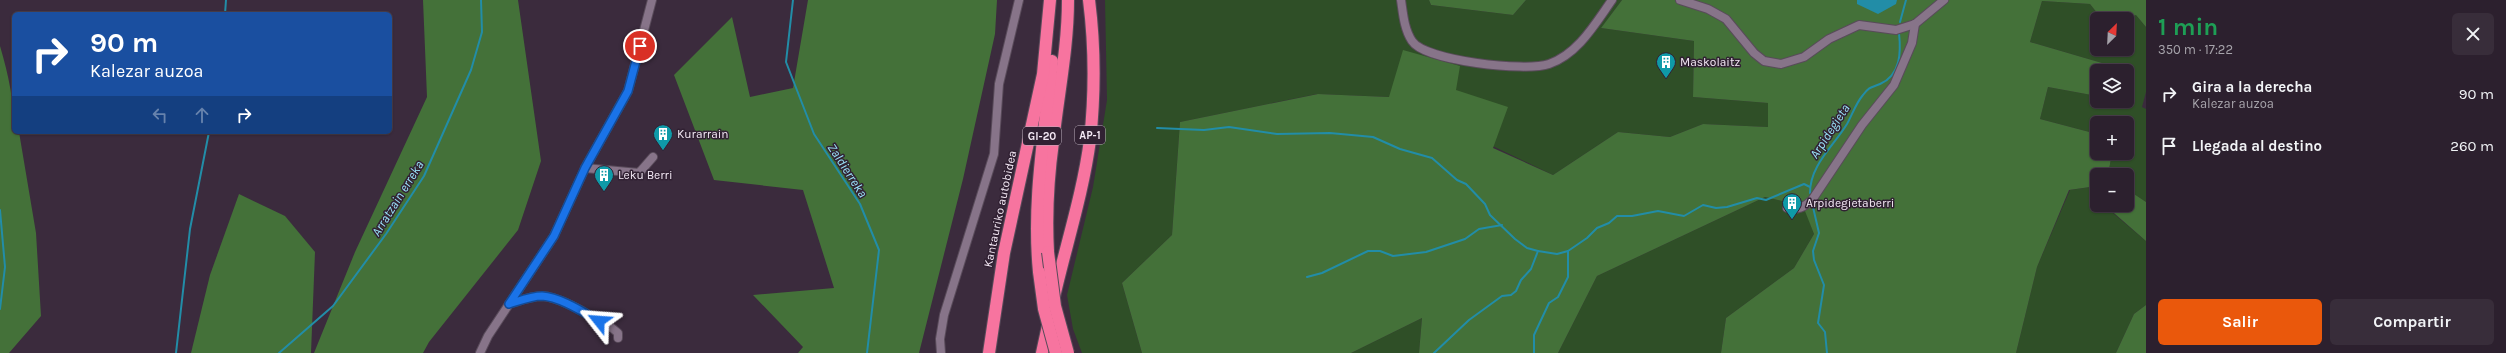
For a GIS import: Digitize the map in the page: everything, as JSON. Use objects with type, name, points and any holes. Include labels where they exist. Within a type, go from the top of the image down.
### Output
[{"type":"highway","name":"Kantauriko autobidea","points":[[989,353],[1004,253],[1042,74],[1050,0]]},
{"type":"highway","name":"GI-20","points":[[1053,0],[1054,42],[1040,156],[1036,245],[1044,309],[1056,353]]},
{"type":"highway","name":"GI-20","points":[[1068,0],[1063,73],[1049,185],[1048,252],[1055,306],[1068,353]]},
{"type":"highway","name":"AP-1","points":[[1042,352],[1090,141],[1095,86],[1093,29],[1089,0]]},
{"type":"street","points":[[480,353],[509,304],[554,236],[585,168],[628,91],[652,0]]},
{"type":"street","points":[[941,353],[940,339],[944,315],[994,154],[999,84],[1019,0]]},
{"type":"street","points":[[1401,0],[1410,36],[1422,50],[1480,64],[1520,68],[1549,64],[1562,57],[1576,46],[1592,28],[1612,0]]},
{"type":"street","points":[[1680,0],[1708,8],[1726,19],[1754,53],[1764,61],[1781,64],[1804,57],[1829,39],[1859,25],[1896,30],[1916,24],[1944,0]]},
{"type":"street","points":[[1787,208],[1796,209],[1804,207],[1812,200],[1862,125],[1882,102],[1894,85],[1906,58],[1916,24]]},
{"type":"street","points":[[585,168],[639,174],[653,157]]},
{"type":"street","points":[[509,304],[533,297],[543,296],[563,303],[612,328],[618,333],[618,338]]},
{"type":"green space","points":[[423,0],[518,0],[541,161],[518,230],[429,342],[423,353],[314,353],[355,252],[427,97]]},
{"type":"green space","points":[[808,0],[997,0],[995,34],[963,179],[919,353],[798,353],[803,347],[753,295],[834,288],[803,190],[714,180],[674,75],[732,17],[750,97],[793,88]]},
{"type":"green space","points":[[1105,0],[1429,0],[1431,5],[1513,15],[1526,0],[1622,0],[1601,28],[1694,41],[1693,97],[1768,103],[1768,127],[1703,124],[1670,137],[1618,132],[1553,175],[1390,97],[1317,94],[1180,122],[1172,235],[1122,283],[1142,353],[1082,353],[1073,329],[1067,295],[1093,187],[1107,100]]},
{"type":"green space","points":[[1429,0],[1526,0],[1513,15],[1431,5]]},
{"type":"green space","points":[[1622,0],[2146,0],[2146,27],[2136,15],[2134,16],[2134,12],[2096,12],[2090,4],[2042,1],[2030,42],[2102,64],[2090,64],[2090,95],[2048,87],[2040,119],[2090,132],[2090,160],[2111,160],[2109,168],[2090,168],[2090,187],[2069,190],[2037,267],[2016,353],[1721,353],[1726,318],[1794,268],[1814,234],[1803,206],[1765,197],[1597,276],[1558,353],[1419,353],[1422,318],[1351,353],[1142,353],[1122,283],[1172,235],[1180,122],[1318,94],[1389,97],[1403,50],[1460,66],[1456,90],[1508,107],[1493,148],[1553,175],[1618,132],[1670,137],[1703,124],[1768,127],[1768,103],[1693,97],[1694,41],[1601,28]]},
{"type":"green space","points":[[2042,1],[2090,4],[2096,12],[2090,12],[2090,56],[2134,56],[2134,16],[2136,15],[2146,27],[2146,92],[2142,107],[2146,109],[2146,202],[2134,194],[2134,168],[2109,168],[2111,160],[2134,160],[2134,116],[2090,116],[2090,132],[2040,119],[2048,87],[2090,95],[2090,108],[2134,108],[2134,64],[2102,64],[2030,42]]},
{"type":"green space","points":[[0,46],[6,68],[12,102],[12,134],[19,134],[36,233],[41,316],[9,353],[0,353]]},
{"type":"green space","points":[[2090,187],[2090,212],[2112,212],[2146,241],[2146,305],[2134,314],[2116,353],[2016,353],[2037,267],[2070,190]]},
{"type":"green space","points":[[239,194],[285,216],[315,252],[311,353],[191,353],[210,275]]},
{"type":"green space","points":[[2134,194],[2146,202],[2146,241],[2113,212],[2134,212]]},
{"type":"green space","points":[[1765,197],[1804,206],[1814,234],[1794,268],[1726,318],[1721,353],[1558,353],[1597,276]]},
{"type":"green space","points":[[2146,305],[2146,353],[2116,353],[2134,314]]},
{"type":"green space","points":[[1422,318],[1419,353],[1351,353]]},
{"type":"water","points":[[1857,0],[1897,0],[1896,4],[1878,14],[1857,4]]},
{"type":"waterway","name":"Arratzain erreka","points":[[225,12],[226,0]]},
{"type":"waterway","name":"Arratzain erreka","points":[[279,353],[333,306],[386,234],[424,176],[471,70],[482,32],[481,0]]},
{"type":"waterway","name":"Zaldierreka","points":[[793,0],[786,62],[814,134],[860,204],[879,250],[867,353]]},
{"type":"waterway","name":"Arpidegieta","points":[[1900,22],[1906,0]]},
{"type":"waterway","name":"Arpidegieta","points":[[1810,193],[1811,183],[1818,165],[1847,124],[1856,105],[1865,92],[1887,80],[1896,69],[1900,48],[1899,33]]},
{"type":"waterway","points":[[1157,128],[1204,130],[1229,127],[1277,134],[1330,133],[1373,137],[1400,149],[1432,158],[1457,180],[1466,184],[1485,204],[1490,215],[1515,239],[1527,248],[1557,254],[1568,251],[1587,238],[1597,228],[1609,223],[1617,216],[1632,216],[1658,211],[1684,216],[1703,205],[1716,208],[1727,207],[1757,198],[1766,200],[1804,184],[1810,187]]},
{"type":"waterway","name":"Arratzain erreka","points":[[176,353],[190,229],[209,134]]},
{"type":"waterway","points":[[1813,207],[1819,233],[1813,251],[1814,260],[1824,285],[1818,323],[1825,332],[1827,353]]},
{"type":"waterway","points":[[0,210],[5,267],[0,309]]},
{"type":"waterway","points":[[1307,277],[1322,273],[1368,251],[1380,251],[1393,256],[1426,252],[1465,239],[1479,229],[1502,225]]},
{"type":"waterway","points":[[1434,353],[1469,320],[1502,296],[1511,295],[1516,291],[1521,280],[1531,269],[1538,251]]},
{"type":"waterway","points":[[1534,353],[1534,335],[1549,303],[1558,297],[1568,277],[1568,251]]},
{"type":"place","name":"Maskolaitz","points":[[1666,79]]},
{"type":"place","name":"Kurarrain","points":[[663,151]]},
{"type":"place","name":"Leku Berri","points":[[604,192]]},
{"type":"place","name":"Arpidegietaberri","points":[[1792,220]]},
{"type":"route","points":[[599,321],[563,303],[543,296],[533,297],[509,304],[554,236],[585,168],[628,91],[640,46]]}]
